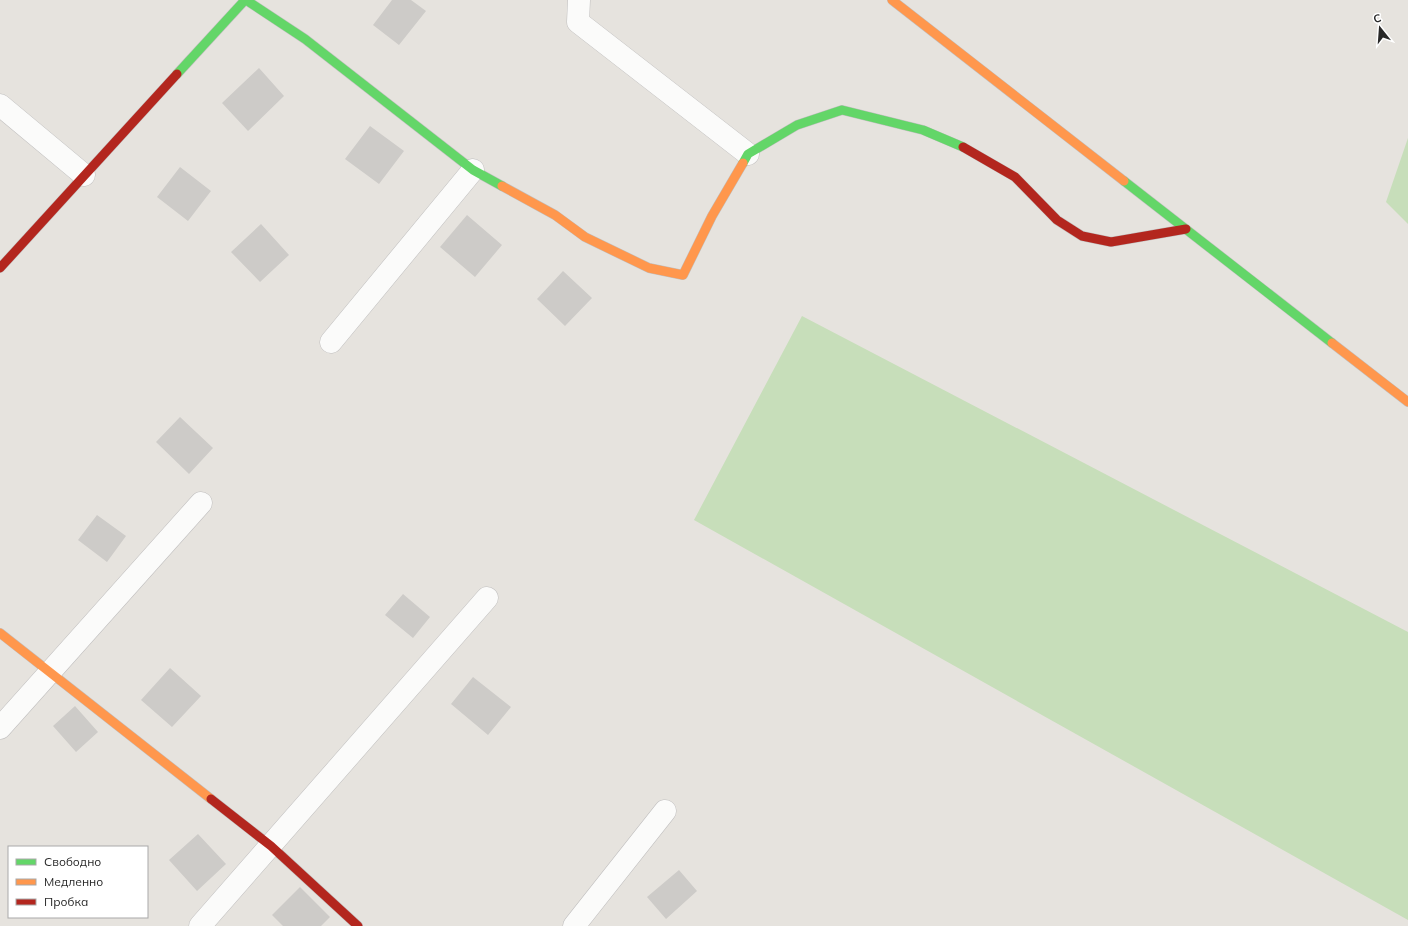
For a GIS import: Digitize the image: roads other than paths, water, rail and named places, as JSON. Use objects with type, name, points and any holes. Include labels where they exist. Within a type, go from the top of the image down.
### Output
[{"type":"street","points":[[0,268],[246,0],[305,39],[473,170],[555,215],[585,237],[649,268],[683,276],[712,216],[748,154],[797,125],[842,110],[923,130],[971,150],[1015,177],[1057,220],[1082,236],[1111,242],[1186,229]]},
{"type":"street","points":[[579,0],[578,22],[748,154]]},
{"type":"street","points":[[892,0],[1408,402]]},
{"type":"street","points":[[0,105],[84,175]]},
{"type":"street","points":[[331,342],[473,170]]},
{"type":"street","points":[[0,728],[201,503]]},
{"type":"street","points":[[200,926],[487,598]]},
{"type":"street","points":[[0,633],[271,846],[358,926]]},
{"type":"street","points":[[574,926],[665,811]]}]
